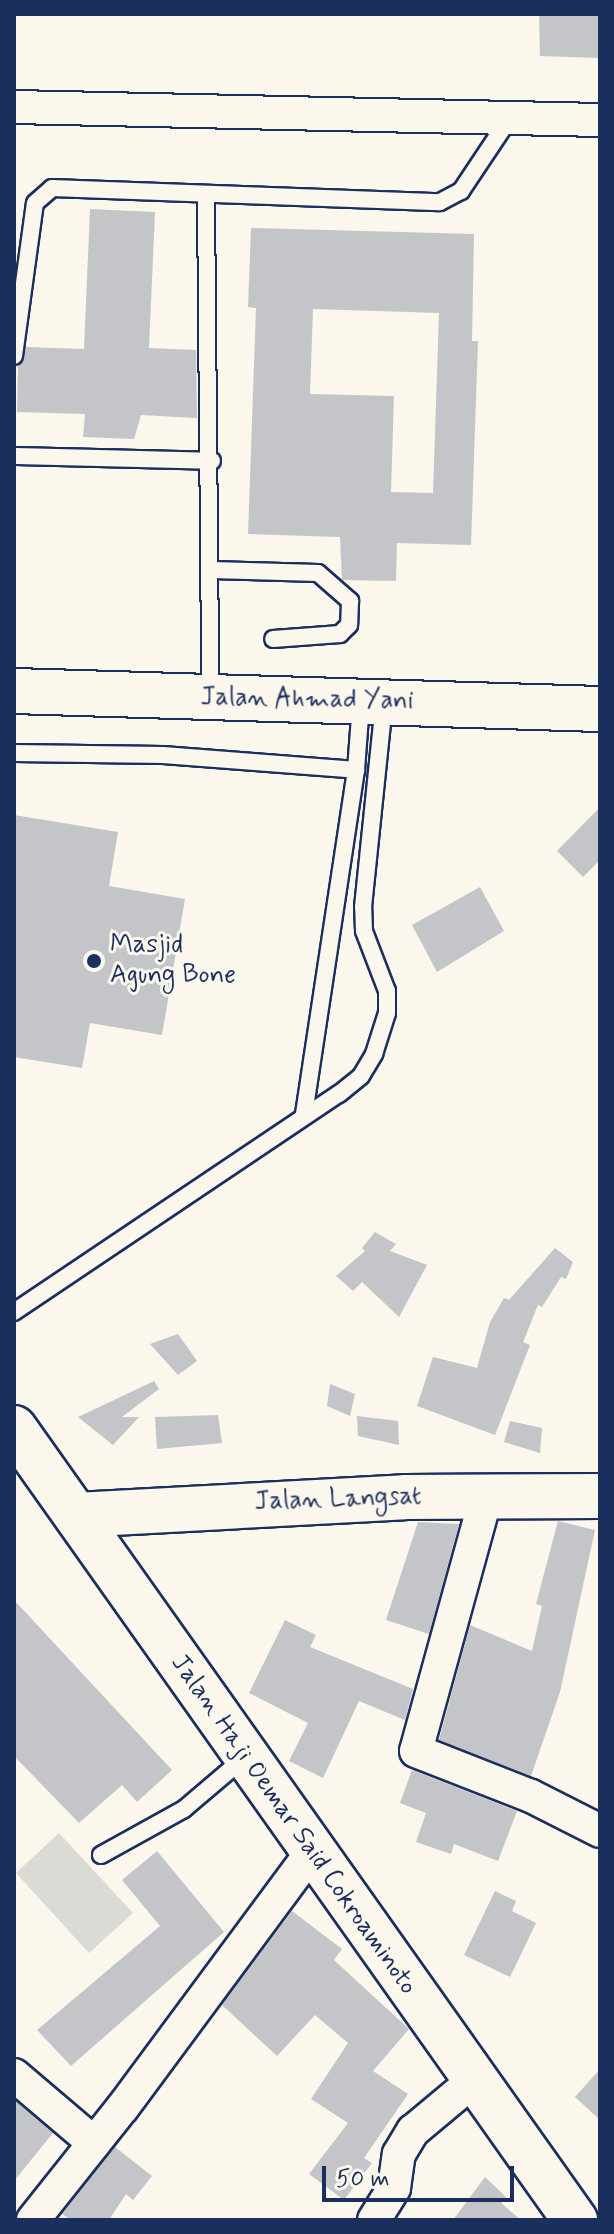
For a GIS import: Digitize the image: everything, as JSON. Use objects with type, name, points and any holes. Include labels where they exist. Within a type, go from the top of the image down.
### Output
[{"type":"main road","points":[[14,665],[210,683]]},
{"type":"main road","points":[[272,669],[600,681]]},
{"type":"main road","name":"Jalan Ahmad Yani","points":[[14,691],[210,683],[272,669],[372,701],[600,709]]},
{"type":"main road","name":"Jalan Haji Oemar Said Cokroaminoto","points":[[14,1428],[313,1850],[561,2214]]},
{"type":"main road","name":"Jalan Langsat","points":[[76,1515],[199,1505],[600,1496]]},
{"type":"street","points":[[14,107],[507,122],[600,120]]},
{"type":"street","points":[[486,1497],[416,1751],[531,1796],[600,1831]]},
{"type":"street","points":[[33,2220],[313,1850]]},
{"type":"street","points":[[14,2075],[94,2143]]},
{"type":"street","points":[[374,2220],[394,2188],[399,2154],[413,2131],[473,2081]]},
{"type":"lane","points":[[14,356],[35,203],[52,188],[206,197],[440,202],[461,191],[507,122]]},
{"type":"lane","points":[[206,197],[212,461],[210,683]]},
{"type":"lane","points":[[14,456],[212,461]]},
{"type":"lane","points":[[212,570],[318,573],[350,601],[349,625],[340,634],[272,669]]},
{"type":"lane","points":[[304,1114],[356,770],[372,701]]},
{"type":"lane","points":[[14,1312],[361,1076],[382,1035],[387,1013],[384,977],[364,931],[372,701]]},
{"type":"lane","points":[[14,753],[163,755],[356,770]]},
{"type":"lane","points":[[101,1855],[184,1809],[245,1757]]},
{"type":"shaded area","points":[[59,1833],[133,1913],[89,1953],[16,1873]]},
{"type":"building","points":[[539,14],[599,14],[600,58],[540,56]]},
{"type":"building","points":[[90,209],[155,212],[149,348],[196,350],[197,418],[141,415],[134,439],[83,437],[85,414],[17,412],[18,366],[26,347],[84,349]]},
{"type":"building","points":[[251,228],[474,234],[472,341],[478,341],[471,545],[397,543],[396,581],[342,580],[340,537],[248,534],[256,308],[248,307]],"holes":[[[313,309],[439,313],[433,493],[391,492],[394,396],[310,394]]]},
{"type":"building","points":[[600,807],[600,860],[583,877],[557,851]]},
{"type":"building","name":"Masjid Agung Bone","points":[[14,815],[118,832],[109,886],[185,899],[162,1035],[90,1023],[82,1068],[14,1057]]},
{"type":"building","points":[[480,887],[504,931],[437,972],[412,925]]},
{"type":"building","points":[[375,1232],[396,1244],[390,1251],[427,1265],[399,1317],[362,1282],[353,1291],[336,1276],[365,1251],[362,1248]]},
{"type":"building","points":[[555,1248],[573,1262],[566,1279],[561,1277],[542,1307],[538,1305],[523,1342],[530,1345],[495,1435],[417,1406],[433,1357],[477,1368],[490,1322],[504,1298],[509,1300]]},
{"type":"building","points":[[178,1334],[197,1361],[178,1375],[150,1344]]},
{"type":"building","points":[[154,1381],[159,1389],[122,1417],[139,1417],[113,1445],[78,1417]]},
{"type":"building","points":[[330,1384],[355,1394],[350,1416],[327,1406]]},
{"type":"building","points":[[218,1415],[222,1443],[157,1449],[155,1417]]},
{"type":"building","points":[[357,1416],[398,1421],[399,1445],[358,1436]]},
{"type":"building","points":[[510,1421],[542,1428],[540,1453],[504,1442]]},
{"type":"building","points":[[558,1521],[595,1530],[560,1692],[531,1776],[439,1740],[470,1625],[532,1651],[542,1606],[536,1604]]},
{"type":"building","points":[[418,1522],[459,1524],[429,1634],[386,1620]]},
{"type":"building","points":[[14,1600],[172,1770],[137,1802],[122,1785],[79,1823],[14,1756]]},
{"type":"building","points":[[285,1620],[316,1635],[310,1647],[413,1689],[405,1720],[359,1701],[323,1778],[289,1761],[308,1723],[249,1693]]},
{"type":"building","points":[[412,1770],[517,1811],[498,1861],[454,1844],[451,1854],[416,1842],[426,1813],[400,1803]]},
{"type":"building","points":[[157,1851],[224,1932],[71,2066],[37,2030],[160,1926],[122,1880]]},
{"type":"building","points":[[495,1891],[516,1901],[512,1911],[536,1923],[510,1977],[464,1955]]},
{"type":"building","points":[[292,1911],[342,1949],[334,1960],[409,2029],[373,2071],[408,2094],[364,2158],[372,2163],[344,2200],[309,2174],[348,2123],[311,2099],[348,2043],[315,2015],[277,2056],[222,2005]]},
{"type":"building","points":[[600,2069],[600,2120],[575,2097]]},
{"type":"building","points":[[14,2100],[53,2133],[14,2181]]},
{"type":"building","points":[[115,2147],[152,2176],[133,2200],[126,2194],[109,2220],[71,2220],[62,2214]]},
{"type":"building","points":[[485,2177],[506,2197],[501,2203],[521,2220],[453,2220]]},
{"type":"place","name":"Masjid Agung Bone","points":[[94,961]]}]
